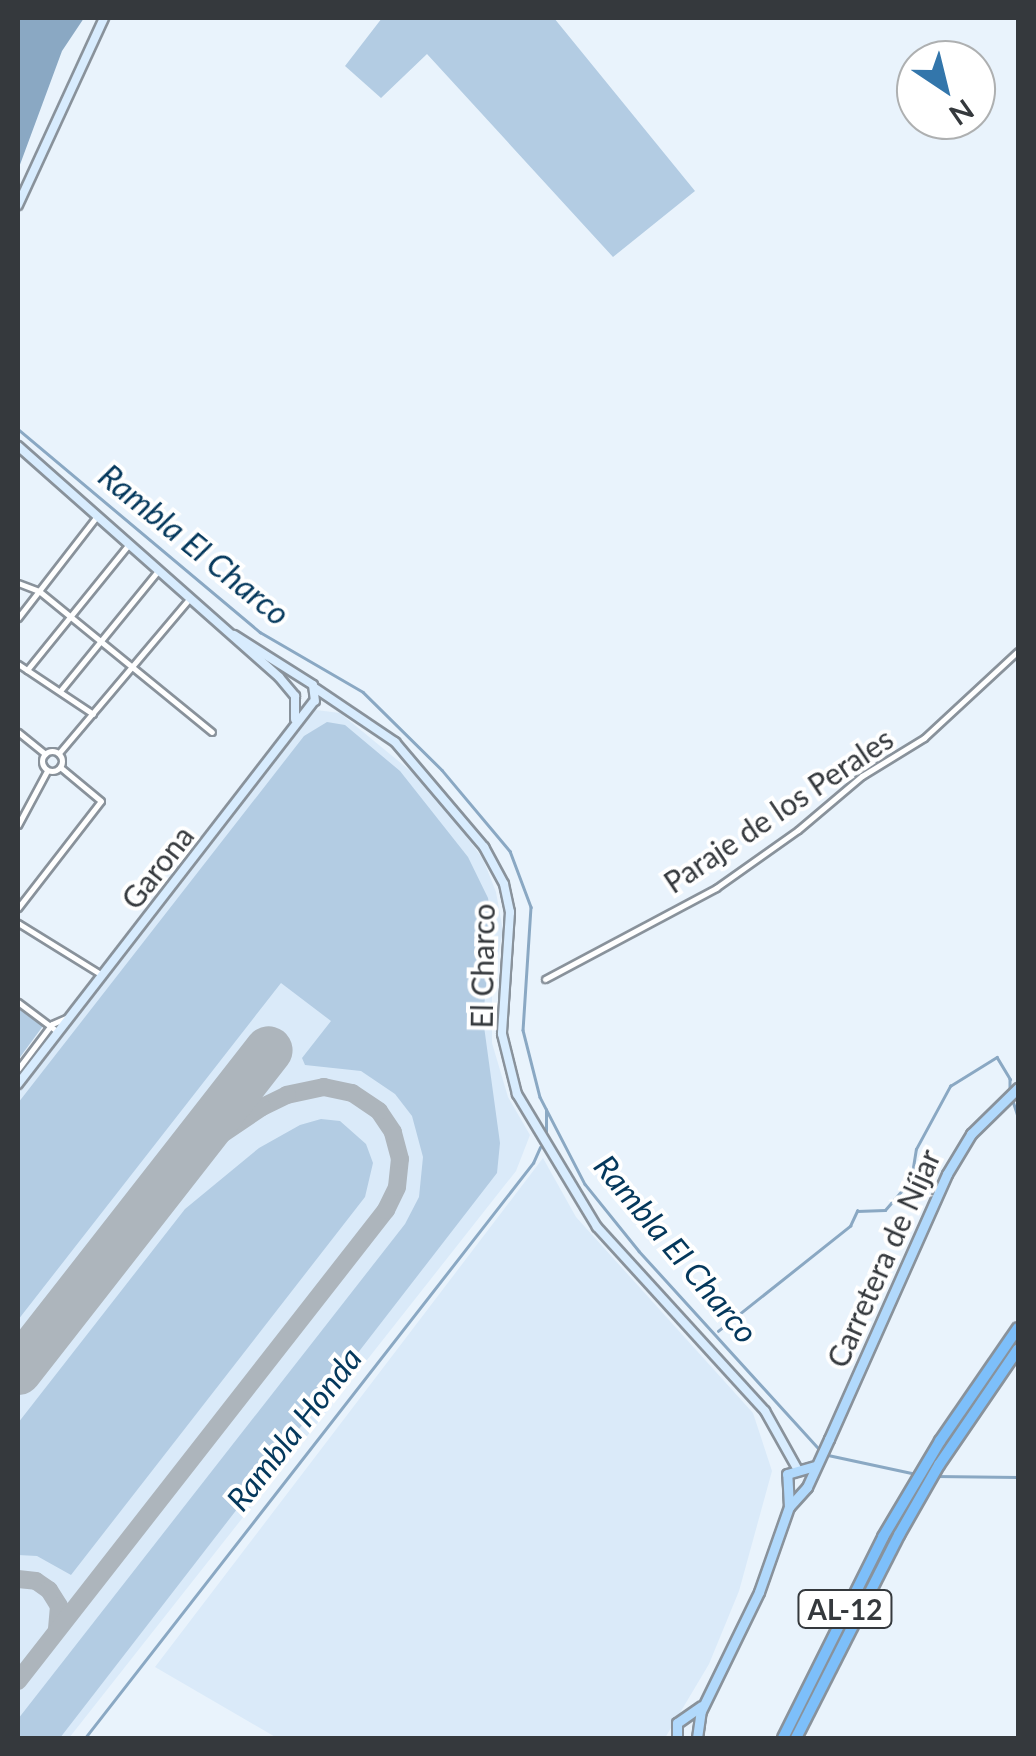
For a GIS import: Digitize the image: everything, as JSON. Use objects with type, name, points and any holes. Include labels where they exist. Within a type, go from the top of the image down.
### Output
[{"type":"highway","name":"AL-12","points":[[796,1738],[870,1588],[928,1486],[933,1464],[1018,1328]]},
{"type":"highway","name":"AL-12","points":[[783,1738],[855,1590],[914,1483],[933,1464],[1018,1348]]},
{"type":"main road","points":[[18,205],[104,18]]},
{"type":"main road","name":"El Charco","points":[[18,446],[296,698]]},
{"type":"main road","name":"El Charco","points":[[220,626],[395,742],[484,847],[504,884],[510,912],[502,1034],[516,1094],[597,1228],[757,1401],[800,1470]]},
{"type":"main road","points":[[290,728],[298,687],[312,686],[314,702]]},
{"type":"main road","points":[[296,698],[304,706],[336,700]]},
{"type":"main road","name":"Garona","points":[[18,1084],[290,728],[314,702]]},
{"type":"main road","name":"Carretera de Níjar","points":[[697,1738],[705,1702],[759,1592],[789,1507],[808,1482],[830,1439],[954,1159],[972,1134],[1018,1088]]},
{"type":"main road","points":[[785,1447],[787,1474],[817,1465]]},
{"type":"main road","points":[[800,1470],[808,1482]]},
{"type":"main road","name":"Carretera de Níjar","points":[[787,1474],[789,1507]]},
{"type":"main road","points":[[787,1488],[799,1493]]},
{"type":"main road","name":"Carretera de Níjar","points":[[676,1737],[677,1723],[705,1702]]},
{"type":"main road","points":[[686,1718],[698,1725]]},
{"type":"street","points":[[18,618],[98,516]]},
{"type":"street","points":[[27,670],[129,544]]},
{"type":"street","points":[[60,691],[158,571]]},
{"type":"street","points":[[18,583],[39,591],[212,732]]},
{"type":"street","points":[[18,732],[45,754],[59,753],[189,599]]},
{"type":"street","name":"Paraje de los Perales","points":[[545,979],[716,888],[862,776],[924,738],[1018,652]]},
{"type":"street","points":[[18,664],[93,714]]},
{"type":"street","points":[[18,908],[101,801],[60,768],[59,753]]},
{"type":"street","points":[[45,754],[42,763],[47,770]]},
{"type":"street","points":[[47,770],[60,768]]},
{"type":"street","points":[[18,825],[47,770]]},
{"type":"street","points":[[18,924],[102,975]]},
{"type":"street","points":[[18,1002],[58,1032]]},
{"type":"street","points":[[18,1068],[52,1024],[72,1014]]},
{"type":"shaded area","points":[[18,18],[84,18],[62,51],[18,170]]},
{"type":"shaded area","points":[[382,18],[554,18],[695,191],[613,257],[427,54],[381,98],[345,66]]},
{"type":"shaded area","points":[[316,710],[340,713],[430,787],[483,859],[496,892],[503,931],[492,985],[492,1043],[508,1097],[530,1135],[516,1171],[69,1738],[18,1738],[18,1085],[294,731]]},
{"type":"shaded area","points":[[327,722],[345,725],[400,771],[468,857],[488,898],[492,921],[483,1019],[500,1143],[497,1173],[60,1738],[18,1738],[18,1719],[405,1224],[419,1197],[423,1157],[412,1116],[395,1094],[361,1071],[305,1065],[302,1058],[331,1021],[281,983],[18,1320],[18,1103],[304,736]]},
{"type":"shaded area","points":[[18,1008],[43,1026],[18,1060]]},
{"type":"shaded area","points":[[321,1119],[340,1121],[366,1144],[373,1163],[365,1197],[71,1575],[37,1556],[18,1555],[18,1423],[185,1209],[259,1148],[300,1125]]},
{"type":"shaded area","points":[[543,1158],[576,1217],[753,1413],[772,1471],[739,1591],[709,1664],[665,1738],[277,1738],[155,1667]]},
{"type":"waterway","name":"Rambla El Charco","points":[[18,429],[260,632],[363,692],[442,770],[510,851],[531,907],[523,1030],[540,1097],[585,1184],[639,1251],[821,1451]]},
{"type":"waterway","points":[[718,1331],[850,1226],[857,1211],[885,1210],[911,1180],[916,1149],[950,1086],[997,1057],[1010,1079],[1010,1091]]},
{"type":"waterway","points":[[1013,1101],[1018,1116]]},
{"type":"waterway","name":"Rambla Honda","points":[[546,1110],[546,1133]]},
{"type":"waterway","name":"Rambla Honda","points":[[85,1738],[533,1163],[540,1147]]},
{"type":"waterway","name":"Rambla El Charco","points":[[828,1455],[917,1474]]},
{"type":"waterway","name":"Rambla El Charco","points":[[935,1476],[1018,1477]]},
{"type":"taxiway","points":[[18,1681],[386,1210],[397,1187],[400,1159],[393,1132],[379,1111],[352,1093],[324,1087],[287,1095],[262,1107],[203,1147],[169,1177]]},
{"type":"taxiway","points":[[18,1579],[36,1581],[49,1590],[59,1606],[57,1629]]},
{"type":"runway","points":[[18,1371],[269,1050]]}]
